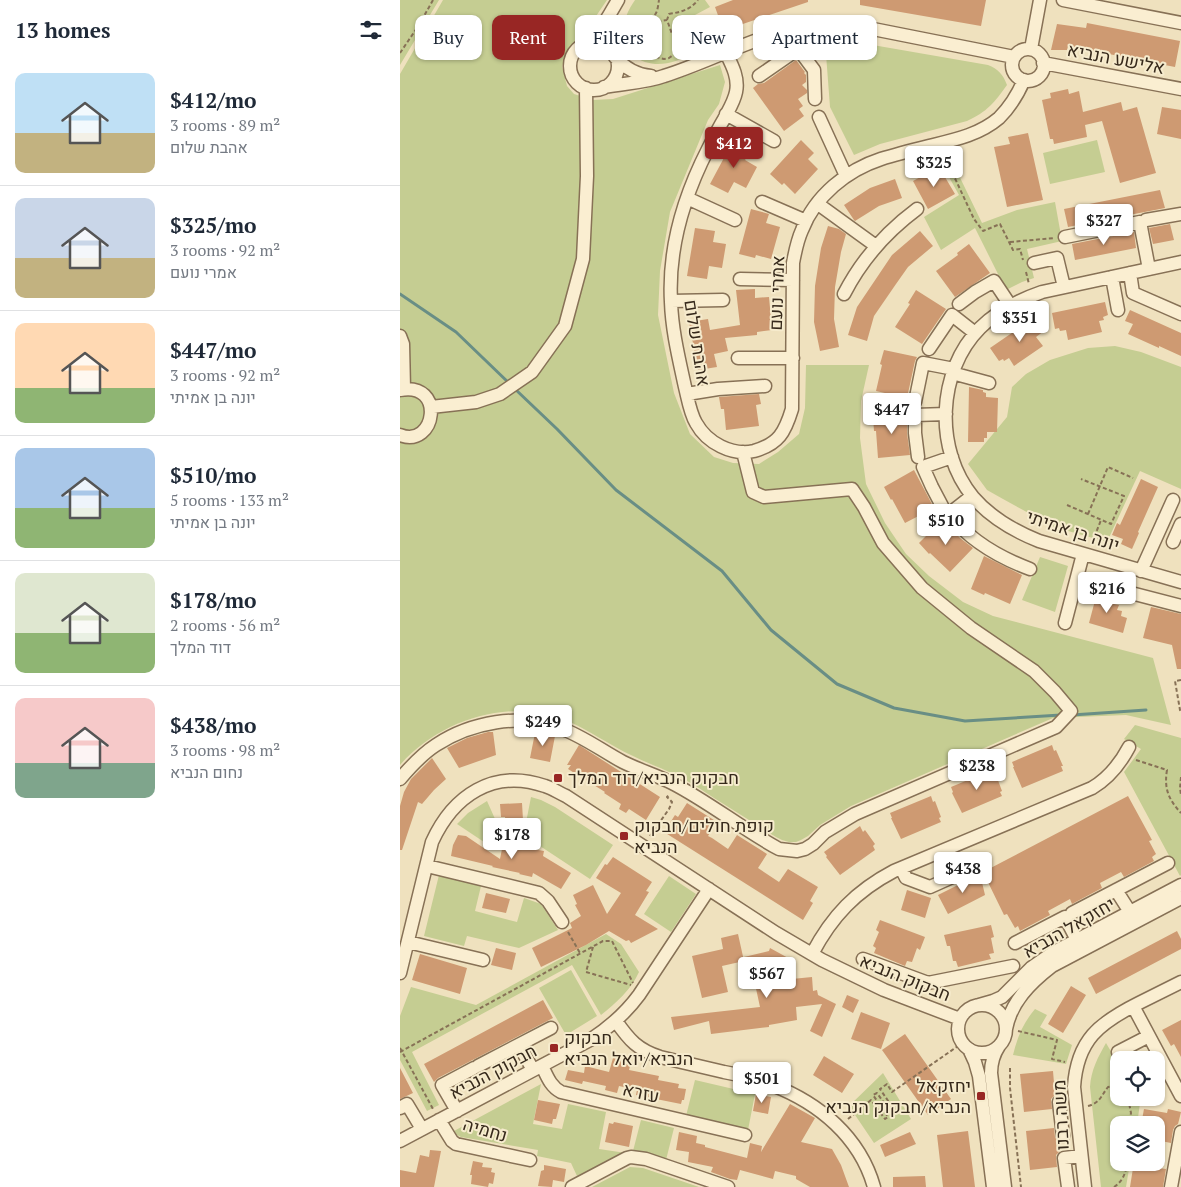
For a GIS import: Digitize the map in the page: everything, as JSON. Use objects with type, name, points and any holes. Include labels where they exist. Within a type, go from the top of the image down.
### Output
[{"type":"street","points":[[1030,49],[1040,0]]},
{"type":"street","points":[[1063,0],[1181,23]]},
{"type":"street","points":[[877,31],[1014,57]]},
{"type":"street","points":[[1030,49],[1039,54],[1044,63],[1043,70],[1033,80],[1024,80],[1014,72],[1012,65],[1014,57],[1021,51],[1030,49]]},
{"type":"street","points":[[575,52],[571,58],[570,66],[574,80],[579,85],[597,90],[617,84],[650,80],[669,75],[708,60]]},
{"type":"street","points":[[604,87],[616,74],[615,60]]},
{"type":"street","points":[[619,60],[626,67],[636,72],[654,76],[669,75]]},
{"type":"street","name":"אהבת שלום","points":[[729,60],[735,72],[737,82],[736,93],[687,198],[674,247],[671,273],[671,301],[673,330],[679,361],[696,424],[706,437],[720,446],[739,451]]},
{"type":"street","points":[[759,76],[782,60]]},
{"type":"street","points":[[806,60],[814,70],[816,99]]},
{"type":"street","name":"אלישע הנביא","points":[[1044,63],[1181,89]]},
{"type":"street","name":"אמרי נועם","points":[[739,451],[749,452],[764,448],[776,440],[786,427],[792,409],[793,263],[802,229],[818,204],[846,176],[863,166],[880,159],[966,136],[992,123],[1011,104],[1024,80]]},
{"type":"street","points":[[431,407],[476,402],[500,394],[532,372],[565,326],[583,260],[587,176],[586,88]]},
{"type":"street","points":[[726,114],[774,142]]},
{"type":"street","points":[[819,117],[846,176]]},
{"type":"street","points":[[687,198],[735,220]]},
{"type":"street","points":[[762,202],[806,221]]},
{"type":"street","points":[[818,204],[876,246]]},
{"type":"street","points":[[844,294],[860,266],[876,246],[898,224],[917,209]]},
{"type":"street","points":[[1146,220],[1181,214]]},
{"type":"street","points":[[1064,237],[1140,222],[1149,269]]},
{"type":"street","points":[[1034,263],[1057,258],[1064,287]]},
{"type":"street","name":"יונה בן אמיתי","points":[[1181,262],[1042,292],[1010,305],[992,317],[976,333],[959,357],[948,390],[946,414],[947,430],[955,467],[972,496],[989,513],[1009,527],[1040,541],[1181,582]]},
{"type":"street","points":[[1130,273],[1133,293],[1181,314]]},
{"type":"street","points":[[1112,277],[1118,310]]},
{"type":"street","points":[[740,279],[793,280]]},
{"type":"street","points":[[959,304],[994,281],[1010,305]]},
{"type":"street","points":[[671,301],[723,300]]},
{"type":"street","points":[[929,349],[952,315],[976,333]]},
{"type":"street","points":[[400,336],[403,344],[402,390],[416,390],[423,394],[431,407],[432,415],[430,423],[419,434],[412,437],[400,435]]},
{"type":"street","points":[[738,358],[793,358]]},
{"type":"street","points":[[915,402],[923,363],[989,383]]},
{"type":"street","points":[[687,394],[765,386]]},
{"type":"street","points":[[918,457],[914,415],[946,414]]},
{"type":"street","points":[[400,779],[416,761],[436,745],[458,733],[482,725],[507,721],[532,722],[558,727],[584,738],[614,757],[675,785],[779,849],[797,851],[813,844],[825,832],[855,814],[1056,727],[1071,711],[1034,671],[971,628],[922,588],[883,543],[852,489],[764,497],[753,492],[739,451]]},
{"type":"street","points":[[942,506],[923,467],[952,457]]},
{"type":"street","points":[[972,496],[949,514],[955,522],[985,548],[1030,569]]},
{"type":"street","points":[[1141,571],[1173,500]]},
{"type":"street","points":[[1173,542],[1181,524]]},
{"type":"street","points":[[1065,623],[1085,554]]},
{"type":"street","points":[[1077,579],[1181,606]]},
{"type":"street","points":[[812,954],[825,931],[840,911],[875,882],[901,868],[1092,788],[1111,773],[1127,752]]},
{"type":"street","name":"חבקוק הנביא","points":[[400,973],[432,842],[439,827],[449,813],[475,791],[491,784],[508,780],[527,781],[546,786],[566,796],[776,933],[812,954],[864,981],[960,1019]]},
{"type":"street","points":[[1072,913],[1168,862]]},
{"type":"street","points":[[427,866],[539,894],[548,901],[562,922]]},
{"type":"street","points":[[901,868],[906,878],[930,887],[968,870]]},
{"type":"street","name":"יחזקאל הנביא","points":[[979,1005],[1002,997],[1026,972],[1054,952],[1181,886]]},
{"type":"street","name":"חבקוק הנביא","points":[[400,1141],[590,1040],[616,1021],[639,995],[709,889]]},
{"type":"street","points":[[1116,890],[1130,912]]},
{"type":"street","name":"יחזקאל הנביא","points":[[1006,1029],[1010,1014],[1016,1003],[1046,971],[1065,958],[1180,901]]},
{"type":"street","points":[[1015,943],[1065,917],[1077,940]]},
{"type":"street","points":[[408,942],[483,960]]},
{"type":"street","points":[[863,959],[928,983],[1013,966]]},
{"type":"street","points":[[908,999],[916,979]]},
{"type":"street","name":"משה רבנו","points":[[1085,1187],[1074,1087],[1077,1064],[1085,1045],[1098,1029],[1114,1016],[1181,982]]},
{"type":"street","points":[[993,1187],[979,1076],[958,1033],[960,1019],[964,1013],[969,1008],[979,1005],[986,1005],[997,1009],[1004,1018],[1006,1029],[1004,1040],[994,1053],[991,1063],[1004,1187]]},
{"type":"street","points":[[1133,1006],[1181,1096]]},
{"type":"street","points":[[616,1021],[629,1039],[648,1053],[771,1084],[795,1094],[816,1107],[850,1138],[862,1156],[874,1187]]},
{"type":"street","points":[[457,1111],[442,1085],[551,1028]]},
{"type":"street","points":[[1120,1051],[1149,1036]]},
{"type":"street","name":"עזרא","points":[[519,1045],[550,1083],[561,1092],[745,1135]]},
{"type":"street","points":[[966,1046],[975,1052],[982,1053],[999,1046]]},
{"type":"street","points":[[1059,1102],[1063,1136]]},
{"type":"street","points":[[400,1108],[408,1104],[422,1129]]},
{"type":"street","points":[[1060,1116],[1076,1111]]},
{"type":"street","name":"נחמיה","points":[[439,1120],[452,1141],[456,1144],[530,1160]]},
{"type":"street","points":[[1171,1187],[1181,1132]]},
{"type":"street","points":[[1068,1187],[1064,1158],[1081,1156]]},
{"type":"street","points":[[572,1187],[627,1158],[646,1159],[728,1187]]},
{"type":"path","points":[[400,53],[433,0]]},
{"type":"path","points":[[655,15],[659,0]]},
{"type":"path","points":[[662,59],[669,58],[676,53],[678,48],[678,41],[672,34],[667,20],[669,14],[682,12],[690,8],[698,0]]},
{"type":"path","points":[[662,20],[667,20]]},
{"type":"path","points":[[938,144],[974,219],[983,231],[1000,224],[1013,250],[1020,249],[1032,296]]},
{"type":"path","points":[[1009,242],[1064,237]]},
{"type":"path","points":[[1088,514],[1108,467],[1133,478]]},
{"type":"path","points":[[1067,505],[1111,524],[1124,496],[1081,479]]},
{"type":"path","points":[[1085,554],[1101,520]]},
{"type":"path","points":[[1181,680],[1175,681],[1181,712]]},
{"type":"path","points":[[1127,752],[1167,770],[1165,780],[1169,796],[1172,803],[1181,813]]},
{"type":"path","points":[[1181,777],[1181,795]]},
{"type":"path","points":[[643,846],[669,809],[672,802],[667,797],[675,785]]},
{"type":"path","points":[[562,922],[580,954]]},
{"type":"path","points":[[401,1051],[580,954],[593,946],[603,941],[612,941],[634,986],[586,972],[593,946]]},
{"type":"path","points":[[1006,1029],[1057,1040],[1052,1059],[1077,1064]]},
{"type":"path","points":[[838,1126],[871,1100],[885,1119],[888,1117],[873,1095],[877,1093],[892,1114],[895,1111],[880,1090],[887,1084],[892,1092],[966,1046]]},
{"type":"path","points":[[400,1048],[439,1120]]},
{"type":"path","points":[[1010,1068],[1010,1088],[1021,1187]]},
{"type":"path","points":[[1076,1111],[1097,1103],[1110,1087]]},
{"type":"path","points":[[1114,1187],[1121,1182],[1126,1171]]},
{"type":"green space","points":[[400,0],[439,0],[430,15],[415,15],[415,40],[400,65]]},
{"type":"green space","points":[[443,0],[607,0],[597,15],[575,15],[575,42],[565,59],[565,15],[492,15],[492,60],[565,60],[562,66],[567,86],[574,94],[593,100],[613,99],[720,65],[725,82],[719,104],[708,120],[670,212],[660,271],[658,315],[674,393],[690,434],[714,457],[733,463],[759,464],[778,452],[799,434],[805,408],[806,365],[869,365],[861,401],[860,438],[866,484],[885,523],[906,554],[929,576],[963,602],[993,616],[1153,658],[1171,725],[1126,715],[1053,718],[851,806],[820,825],[808,836],[796,842],[789,842],[776,837],[680,777],[624,752],[572,723],[541,713],[519,711],[475,718],[434,736],[400,765],[400,74],[415,48],[415,60],[482,60],[482,15],[434,15]]},
{"type":"green space","points":[[635,0],[705,0],[710,7],[695,15],[672,15],[672,60],[677,60],[665,64],[652,64],[641,60],[662,60],[662,15],[627,15]]},
{"type":"green space","points":[[877,46],[988,65],[1000,72],[1007,85],[990,106],[967,121],[880,144],[854,155],[830,107],[826,60],[877,60]]},
{"type":"green space","points":[[1097,140],[1105,172],[1050,184],[1043,153]]},
{"type":"green space","points":[[950,157],[982,223],[1017,210],[1055,202],[1062,241],[1027,249],[1034,278],[1006,290],[975,228],[941,250],[924,217],[959,195],[939,159]]},
{"type":"green space","points":[[1115,346],[1141,352],[1181,367],[1181,489],[1140,471],[1107,542],[1054,527],[1003,499],[987,490],[968,464],[1007,417],[1012,387],[1026,374],[1050,360],[1088,348]]},
{"type":"green space","points":[[1040,557],[1068,566],[1055,612],[1022,600]]},
{"type":"green space","points":[[1135,725],[1181,738],[1180,876],[1124,772],[1141,749],[1124,739]]},
{"type":"green space","points":[[531,797],[555,807],[613,845],[590,879],[543,848],[523,838]]},
{"type":"green space","points":[[487,801],[504,839],[497,842],[493,848],[457,824],[468,813]]},
{"type":"green space","points":[[439,875],[481,886],[475,911],[517,922],[524,898],[541,904],[558,930],[519,948],[467,936],[464,946],[424,936]]},
{"type":"green space","points":[[669,876],[696,894],[671,932],[644,914]]},
{"type":"green space","points":[[606,934],[621,944],[639,972],[632,985],[618,1001],[601,1015],[572,965],[412,1052],[439,1105],[427,1111],[400,1060],[400,1016],[411,987],[476,1005]]},
{"type":"green space","points":[[571,970],[597,1016],[566,1035],[539,988]]},
{"type":"green space","points":[[1035,1009],[1047,1015],[1040,1027],[1072,1045],[1066,1064],[1013,1055],[1021,1031]]},
{"type":"green space","points":[[1106,1043],[1111,1051],[1110,1106],[1140,1106],[1138,1116],[1110,1116],[1110,1171],[1129,1171],[1126,1187],[1101,1187],[1090,1087],[1093,1069]]},
{"type":"green space","points":[[883,1073],[911,1119],[874,1143],[849,1106]]},
{"type":"green space","points":[[695,1080],[755,1094],[748,1130],[686,1116]]},
{"type":"green space","points":[[541,1084],[533,1124],[562,1129],[568,1104],[606,1112],[599,1149],[626,1153],[577,1176],[571,1163],[537,1156],[538,1150],[461,1137],[454,1131]]},
{"type":"green space","points":[[641,1120],[674,1128],[666,1160],[633,1151]]},
{"type":"green space","points":[[630,1167],[643,1168],[699,1187],[592,1187]]},
{"type":"building","points":[[733,0],[808,0],[808,2],[770,15],[753,15],[753,21],[743,24],[743,15],[718,15],[715,7]]},
{"type":"building","points":[[860,0],[986,0],[981,26],[860,5]]},
{"type":"building","points":[[1087,23],[1180,41],[1175,67],[1068,46],[1067,50],[1051,50],[1057,24],[1086,28]]},
{"type":"building","points":[[796,60],[805,72],[806,82],[802,85],[807,90],[807,93],[798,99],[803,106],[799,109],[804,116],[784,131],[753,88],[758,84],[764,83]]},
{"type":"building","points":[[1068,89],[1069,94],[1079,91],[1083,112],[1121,102],[1123,111],[1137,107],[1156,173],[1120,183],[1102,121],[1085,125],[1087,137],[1054,144],[1053,139],[1050,139],[1042,100],[1051,98],[1050,93]]},
{"type":"building","points":[[1162,107],[1181,110],[1181,139],[1157,134]]},
{"type":"building","points":[[1028,133],[1043,200],[1007,207],[994,147],[1010,144],[1008,137]]},
{"type":"building","points":[[801,140],[814,153],[808,159],[818,169],[795,194],[784,183],[782,185],[770,174]]},
{"type":"building","points":[[733,141],[751,150],[745,160],[757,167],[746,188],[734,182],[728,193],[710,184]]},
{"type":"building","points":[[939,167],[955,194],[928,209],[913,181]]},
{"type":"building","points":[[895,179],[902,198],[879,206],[855,221],[844,205],[870,188]]},
{"type":"building","points":[[1160,190],[1165,208],[1068,227],[1064,209]]},
{"type":"building","points":[[751,209],[769,214],[766,223],[780,227],[771,259],[756,255],[755,258],[739,254]]},
{"type":"building","points":[[1170,224],[1174,240],[1153,244],[1149,228]]},
{"type":"building","points":[[828,226],[839,229],[846,234],[835,287],[834,319],[839,347],[820,351],[814,322],[815,286],[821,248]]},
{"type":"building","points":[[695,228],[715,231],[713,242],[726,244],[722,268],[709,266],[707,279],[687,276]]},
{"type":"building","points":[[920,231],[933,246],[908,267],[896,284],[874,316],[867,341],[848,335],[857,307],[892,255]]},
{"type":"building","points":[[1134,232],[1136,248],[1075,260],[1072,244]]},
{"type":"building","points":[[969,244],[990,273],[955,297],[936,271],[958,255],[957,253]]},
{"type":"building","points":[[755,289],[755,298],[769,297],[772,330],[757,332],[757,335],[725,338],[728,351],[714,354],[717,367],[698,370],[689,322],[708,319],[710,330],[740,325],[736,290]]},
{"type":"building","points":[[916,290],[946,309],[922,344],[895,327],[910,304],[908,303]]},
{"type":"building","points":[[1105,302],[1108,315],[1103,317],[1104,320],[1099,321],[1102,332],[1068,340],[1066,330],[1060,331],[1059,328],[1055,329],[1052,313]]},
{"type":"building","points":[[1130,310],[1181,333],[1181,356],[1128,334],[1133,324],[1125,321]]},
{"type":"building","points":[[1035,317],[1044,331],[1036,337],[1043,346],[1014,366],[1009,358],[999,361],[990,348]]},
{"type":"building","points":[[884,350],[917,357],[907,398],[876,391]]},
{"type":"building","points":[[969,387],[983,390],[986,393],[986,397],[998,398],[997,432],[987,432],[987,438],[984,438],[984,442],[968,442]]},
{"type":"building","points":[[759,394],[761,404],[756,405],[759,426],[726,430],[724,409],[721,409],[719,397]]},
{"type":"building","points":[[907,413],[910,455],[878,458],[873,417]]},
{"type":"building","points":[[914,470],[934,508],[905,523],[884,487]]},
{"type":"building","points":[[1141,479],[1158,487],[1132,549],[1121,544],[1123,539],[1112,535],[1117,523],[1120,525]]},
{"type":"building","points":[[943,519],[960,538],[973,548],[950,572],[919,543]]},
{"type":"building","points":[[984,556],[1022,575],[1010,604],[971,589]]},
{"type":"building","points":[[1097,593],[1115,597],[1114,604],[1119,605],[1117,610],[1122,611],[1121,616],[1127,618],[1123,633],[1089,623]]},
{"type":"building","points":[[1151,607],[1181,614],[1181,669],[1177,669],[1172,645],[1143,638]]},
{"type":"building","points":[[493,732],[496,755],[459,768],[447,748],[467,738]]},
{"type":"building","points":[[535,733],[555,736],[550,762],[530,758]]},
{"type":"building","points":[[579,745],[660,797],[646,820],[629,809],[626,813],[619,809],[621,804],[568,769],[571,765],[567,765]]},
{"type":"building","points":[[1052,745],[1063,766],[1061,766],[1063,771],[1022,788],[1012,762]]},
{"type":"building","points":[[432,758],[446,779],[422,804],[418,802],[402,850],[400,850],[400,806],[404,792],[411,779]]},
{"type":"building","points":[[992,770],[994,776],[996,775],[1002,796],[962,813],[951,787]]},
{"type":"building","points":[[931,796],[933,802],[935,801],[941,822],[901,839],[890,813]]},
{"type":"building","points":[[1128,796],[1152,840],[1149,841],[1156,854],[1152,857],[1154,861],[1124,877],[1121,872],[1100,883],[1102,888],[1072,904],[1070,899],[1048,911],[1050,915],[1020,931],[1018,926],[1015,928],[1007,914],[1004,915],[983,872]]},
{"type":"building","points":[[522,803],[523,820],[520,820],[520,827],[506,828],[505,817],[501,817],[500,804]]},
{"type":"building","points":[[687,803],[717,822],[708,836],[728,849],[737,835],[767,854],[758,868],[779,882],[788,869],[818,887],[810,901],[813,903],[803,920],[664,832],[675,815],[678,817]]},
{"type":"building","points":[[860,826],[863,832],[865,830],[875,844],[873,846],[875,850],[840,875],[824,852]]},
{"type":"building","points":[[458,835],[466,836],[500,859],[503,844],[544,851],[543,856],[571,873],[561,889],[533,873],[532,877],[451,856],[453,845]]},
{"type":"building","points":[[613,857],[652,882],[646,891],[649,892],[635,915],[658,929],[631,943],[629,940],[626,941],[609,931],[586,945],[541,967],[532,948],[572,928],[570,923],[581,916],[575,905],[577,904],[573,895],[593,885],[607,914],[621,893],[596,878],[605,864],[607,865]]},
{"type":"building","points":[[980,874],[985,895],[948,914],[938,895]]},
{"type":"building","points":[[907,890],[931,898],[925,918],[901,910]]},
{"type":"building","points":[[486,893],[510,899],[506,913],[482,908]]},
{"type":"building","points":[[880,920],[925,937],[920,950],[917,948],[912,962],[907,961],[905,966],[874,953],[876,948],[873,946],[879,932],[876,930]]},
{"type":"building","points":[[991,925],[994,937],[991,938],[994,953],[989,954],[991,959],[958,967],[956,961],[953,961],[950,946],[947,946],[944,935]]},
{"type":"building","points":[[1177,931],[1181,939],[1181,949],[1096,994],[1088,978]]},
{"type":"building","points":[[738,934],[744,961],[722,966],[728,992],[702,998],[692,956],[723,949],[721,938]]},
{"type":"building","points":[[496,948],[516,953],[512,970],[491,965]]},
{"type":"building","points":[[770,948],[790,959],[792,979],[812,977],[813,991],[817,990],[818,995],[836,1004],[822,1037],[810,1031],[822,1004],[796,1007],[797,1020],[769,1025],[769,1027],[711,1034],[709,1021],[674,1030],[671,1017],[760,1007],[755,984],[750,982],[744,957],[769,951]]},
{"type":"building","points":[[420,954],[467,968],[460,994],[412,980]]},
{"type":"building","points":[[1071,986],[1086,995],[1063,1033],[1048,1024]]},
{"type":"building","points":[[847,995],[859,1000],[853,1013],[842,1007]]},
{"type":"building","points":[[543,1000],[553,1018],[438,1078],[434,1082],[424,1064]]},
{"type":"building","points":[[861,1012],[890,1023],[881,1049],[851,1039]]},
{"type":"building","points":[[1181,1020],[1181,1057],[1174,1044],[1171,1046],[1162,1030]]},
{"type":"building","points":[[905,1034],[951,1099],[928,1115],[882,1050]]},
{"type":"building","points":[[824,1056],[854,1074],[842,1093],[813,1075]]},
{"type":"building","points":[[613,1058],[631,1062],[629,1070],[659,1076],[658,1080],[679,1084],[678,1088],[686,1089],[684,1100],[682,1100],[681,1104],[636,1095],[637,1090],[619,1086],[617,1093],[605,1090],[606,1086],[583,1081],[582,1084],[565,1080],[568,1070],[584,1073],[585,1066],[609,1072]]},
{"type":"building","points":[[400,1068],[413,1093],[400,1099]]},
{"type":"building","points":[[1053,1071],[1055,1095],[1051,1099],[1052,1109],[1024,1112],[1020,1074]]},
{"type":"building","points":[[756,1094],[771,1097],[768,1114],[753,1111]]},
{"type":"building","points":[[538,1100],[560,1104],[556,1119],[553,1119],[552,1124],[534,1120]]},
{"type":"building","points":[[790,1104],[815,1118],[801,1142],[832,1149],[841,1165],[849,1187],[810,1187],[796,1179],[796,1176],[775,1171],[773,1179],[740,1170],[737,1180],[730,1179],[711,1172],[713,1167],[688,1162],[689,1152],[676,1150],[679,1132],[697,1136],[696,1143],[705,1145],[705,1147],[747,1158],[750,1143],[762,1146],[761,1152]]},
{"type":"building","points":[[1144,1109],[1167,1113],[1168,1109],[1181,1112],[1178,1124],[1173,1130],[1171,1143],[1165,1142],[1165,1116],[1143,1116]]},
{"type":"building","points":[[614,1122],[633,1126],[629,1147],[605,1142],[609,1123],[613,1124]]},
{"type":"building","points":[[1054,1128],[1055,1137],[1060,1143],[1060,1151],[1056,1155],[1057,1167],[1030,1170],[1026,1131]]},
{"type":"building","points":[[968,1131],[975,1187],[943,1187],[937,1135]]},
{"type":"building","points":[[910,1132],[916,1144],[885,1157],[880,1145]]},
{"type":"building","points":[[430,1150],[441,1151],[434,1187],[400,1187],[400,1170],[416,1173],[420,1155],[429,1157]]},
{"type":"building","points":[[473,1161],[483,1163],[482,1167],[492,1168],[491,1172],[495,1173],[493,1184],[489,1183],[488,1187],[471,1184],[472,1175],[470,1175]]},
{"type":"building","points":[[544,1165],[566,1169],[564,1182],[553,1180],[552,1187],[538,1186]]},
{"type":"building","points":[[1166,1169],[1163,1187],[1130,1187],[1133,1171],[1165,1171]]},
{"type":"building","points":[[925,1176],[926,1187],[893,1187],[893,1177]]},
{"type":"waterway","points":[[400,294],[456,332],[510,384]]},
{"type":"waterway","points":[[515,389],[616,490],[722,571],[771,630],[837,684],[894,708],[965,721],[1061,715]]},
{"type":"waterway","points":[[1072,715],[1146,710]]},
{"type":"place","name":"חבקוק הנביא/דוד המלך","points":[[558,778]]},
{"type":"place","name":"קופת חולים/חבקוק הנביא","points":[[624,836]]},
{"type":"place","name":"חבקוק הנביא/יואל הנביא","points":[[554,1048]]},
{"type":"place","name":"יחזקאל הנביא/חבקוק הנביא","points":[[981,1096]]}]
